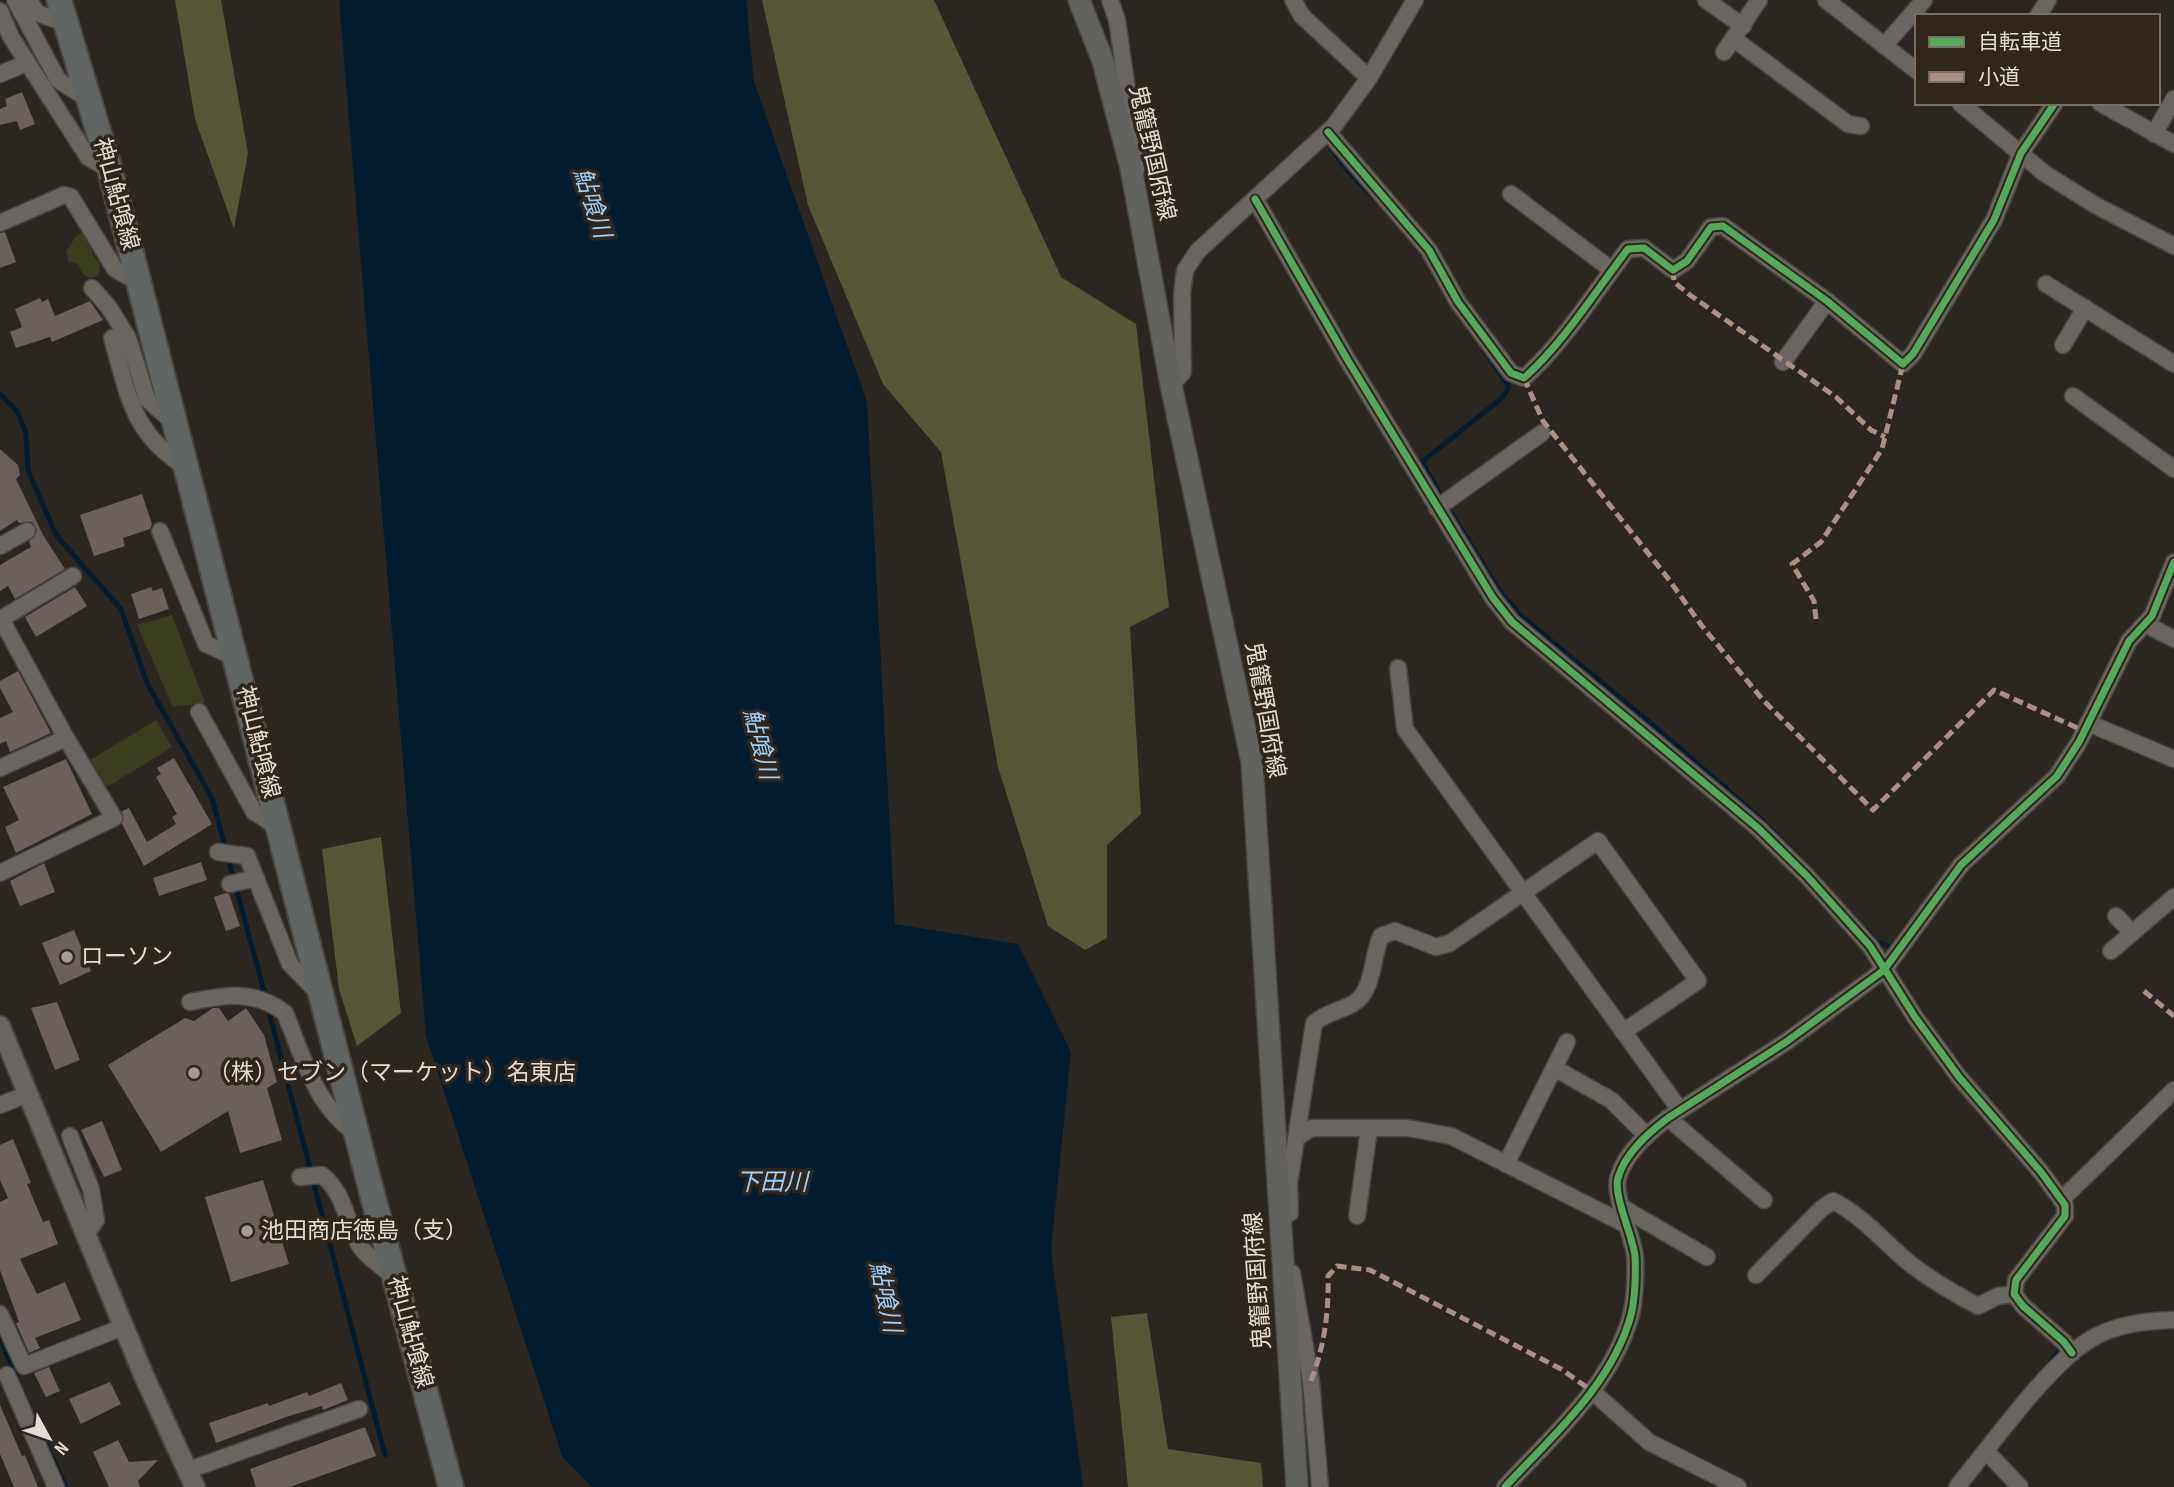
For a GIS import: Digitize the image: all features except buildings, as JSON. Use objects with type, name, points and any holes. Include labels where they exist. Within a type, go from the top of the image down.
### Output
[{"type":"main road","name":"神山鮎喰線","points":[[59,0],[110,170],[451,1487]]},
{"type":"main road","name":"鬼籠野国府線","points":[[1079,0],[1103,61],[1132,176],[1171,385],[1252,762],[1297,1487]]},
{"type":"street","points":[[15,0],[58,80],[90,100]]},
{"type":"street","points":[[29,0],[37,13],[68,24]]},
{"type":"street","points":[[1110,0],[1117,20],[1130,110],[1142,158],[1132,176]]},
{"type":"street","points":[[1293,0],[1302,16],[1369,78]]},
{"type":"street","points":[[1171,385],[1183,372],[1182,294],[1185,270],[1198,251],[1328,132],[1369,78],[1415,0]]},
{"type":"street","points":[[1706,0],[1734,39],[1848,124],[1861,126]]},
{"type":"street","points":[[1734,39],[1759,0]]},
{"type":"street","points":[[1826,0],[1915,69]]},
{"type":"street","points":[[1884,46],[1924,0]]},
{"type":"street","points":[[0,11],[27,64],[88,157],[110,170]]},
{"type":"street","points":[[0,74],[27,64]]},
{"type":"street","points":[[2154,134],[2174,99]]},
{"type":"street","points":[[1328,132],[1429,250],[1458,302],[1511,373],[1524,378],[1537,367],[1580,315],[1628,249],[1644,248],[1673,270],[1687,261],[1711,227],[1724,226],[1827,301],[1903,364],[1913,354],[1994,220],[2021,153],[2054,105]]},
{"type":"street","points":[[2109,105],[2174,145]]},
{"type":"street","points":[[1979,109],[2044,173],[2085,199],[2174,246]]},
{"type":"street","points":[[1511,194],[1612,270]]},
{"type":"street","points":[[0,223],[64,195],[71,197],[115,269],[140,284]]},
{"type":"street","points":[[1255,199],[1437,508],[1493,598],[1512,622],[1758,828],[1861,936],[1959,1077],[2061,1200],[2065,1216],[2016,1280],[2014,1294],[2072,1353]]},
{"type":"street","points":[[2046,284],[2174,364]]},
{"type":"street","points":[[92,288],[108,306],[128,338],[147,399],[176,424]]},
{"type":"street","points":[[1783,362],[1827,301]]},
{"type":"street","points":[[2063,345],[2085,308]]},
{"type":"street","points":[[113,338],[132,410],[161,452],[187,468]]},
{"type":"street","points":[[2073,396],[2174,469]]},
{"type":"street","points":[[1437,508],[1542,433]]},
{"type":"street","points":[[0,546],[27,531]]},
{"type":"street","points":[[160,531],[206,644],[234,657]]},
{"type":"street","points":[[1505,1487],[1592,1391],[1610,1363],[1631,1314],[1635,1257],[1617,1181],[1626,1160],[1647,1136],[1674,1114],[1786,1042],[1884,971],[1961,865],[2057,776],[2088,723],[2129,641],[2152,615],[2174,562]]},
{"type":"street","points":[[0,873],[114,818],[66,738],[1,618],[73,576]]},
{"type":"street","points":[[2145,624],[2174,639]]},
{"type":"street","points":[[1398,667],[1405,729],[1623,1032],[1674,1114],[1764,1200]]},
{"type":"street","points":[[199,712],[254,812],[280,828]]},
{"type":"street","points":[[2088,723],[2174,759]]},
{"type":"street","points":[[0,768],[66,738]]},
{"type":"street","points":[[1320,1487],[1311,1381],[1290,1262],[1282,1239],[1290,1228],[1289,1184],[1314,1023],[1323,1015],[1357,1002],[1369,984],[1375,950],[1381,936],[1395,931],[1436,947],[1450,943],[1598,841],[1698,981],[1623,1032]]},
{"type":"street","points":[[218,852],[247,856],[290,964],[325,1000]]},
{"type":"street","points":[[230,884],[256,878]]},
{"type":"street","points":[[2111,951],[2174,897]]},
{"type":"street","points":[[2116,916],[2132,933]]},
{"type":"street","points":[[190,1002],[233,993],[276,1006],[285,1013],[320,1099],[338,1122],[358,1135]]},
{"type":"street","points":[[0,1026],[123,1327],[190,1479],[359,1409]]},
{"type":"street","points":[[1506,1164],[1567,1042]]},
{"type":"street","points":[[1554,1068],[1611,1100],[1647,1136]]},
{"type":"street","points":[[2061,1200],[2174,1090]]},
{"type":"street","points":[[0,1105],[28,1094]]},
{"type":"street","points":[[1297,1137],[1312,1128],[1408,1128],[1451,1136],[1627,1225]]},
{"type":"street","points":[[1357,1216],[1369,1129]]},
{"type":"street","points":[[71,1136],[91,1189],[96,1220],[85,1236]]},
{"type":"street","points":[[300,1177],[322,1175],[337,1191],[360,1247],[397,1280]]},
{"type":"street","points":[[1756,1275],[1821,1209],[1833,1202],[1847,1208],[1913,1265],[1954,1294],[1978,1306],[1998,1296],[2014,1294]]},
{"type":"street","points":[[1623,1208],[1707,1257]]},
{"type":"street","points":[[0,1314],[24,1366]]},
{"type":"street","points":[[1956,1487],[2072,1353],[2089,1340],[2120,1325],[2174,1320]]},
{"type":"street","points":[[56,1487],[3,1375],[123,1327]]},
{"type":"street","points":[[1592,1391],[1649,1442],[1738,1487]]},
{"type":"street","points":[[1986,1451],[2020,1487]]},
{"type":"green space","points":[[175,0],[221,0],[248,153],[234,229],[195,119]]},
{"type":"green space","points":[[762,0],[934,0],[1061,277],[1136,324],[1169,607],[1130,627],[1141,814],[1107,845],[1107,938],[1085,950],[1048,926],[998,767],[941,452],[883,384],[808,205]]},
{"type":"green space","points":[[85,232],[94,247],[92,254],[100,264],[99,275],[90,278],[84,275],[78,264],[69,262],[66,252],[76,236]]},
{"type":"green space","points":[[172,615],[205,703],[173,707],[137,625]]},
{"type":"green space","points":[[156,720],[172,747],[107,787],[90,760]]},
{"type":"green space","points":[[381,837],[401,1013],[357,1046],[339,989],[322,849]]},
{"type":"green space","points":[[1147,1313],[1168,1449],[1261,1463],[1263,1487],[1128,1487],[1111,1317]]},
{"type":"water","name":"下田川","points":[[339,0],[746,0],[754,82],[867,402],[895,924],[1018,944],[1071,1052],[1051,1250],[1083,1487],[592,1487],[562,1456],[426,1036]]},
{"type":"waterway","points":[[1329,145],[1347,170],[1379,203]]},
{"type":"waterway","points":[[1440,493],[1422,462],[1502,398],[1509,387],[1484,350]]},
{"type":"waterway","points":[[0,394],[17,411],[26,433],[28,470],[56,535],[121,609],[147,683],[212,798],[266,999]]},
{"type":"waterway","points":[[1452,514],[1499,590],[1521,616],[1646,719],[1763,821],[1810,869]]},
{"type":"waterway","points":[[1866,930],[1876,941],[1893,948]]},
{"type":"waterway","points":[[268,1008],[385,1455]]},
{"type":"waterway","points":[[0,1338],[16,1376]]},
{"type":"waterway","points":[[2046,1367],[2062,1348]]},
{"type":"waterway","points":[[41,1433],[66,1487]]},
{"type":"marked path","points":[[1673,270],[1674,282],[1690,295],[1836,397],[1871,430],[1885,437]]},
{"type":"marked path","points":[[1816,619],[1814,601],[1792,564],[1821,542],[1882,449],[1903,364]]},
{"type":"marked path","points":[[1524,378],[1543,421],[1667,577],[1702,626],[1763,700],[1873,810],[1994,690],[2084,731]]},
{"type":"marked path","points":[[2144,991],[2174,1016]]},
{"type":"marked path","points":[[1311,1381],[1325,1330],[1328,1276],[1337,1266],[1370,1270],[1561,1369],[1592,1391]]},
{"type":"cycle path","points":[[1328,132],[1429,250],[1458,302],[1511,373],[1524,378],[1539,364],[1566,333],[1628,249],[1644,248],[1673,270],[1687,261],[1711,227],[1723,226],[1827,301],[1903,364],[1913,354],[1994,220],[2021,153],[2054,105]]},
{"type":"cycle path","points":[[1255,199],[1347,359],[1493,598],[1512,622],[1758,828],[1807,876],[1870,946],[1915,1017],[1959,1077],[2041,1172],[2065,1205],[2065,1216],[2016,1280],[2014,1294],[2072,1353]]},
{"type":"cycle path","points":[[1505,1487],[1561,1429],[1595,1387],[1622,1340],[1631,1315],[1635,1286],[1633,1248],[1617,1186],[1626,1160],[1645,1137],[1668,1118],[1786,1042],[1884,970],[1961,865],[2057,776],[2079,742],[2129,641],[2152,616],[2174,562]]},
{"type":"place","name":"ローソン","points":[[67,957]]},
{"type":"place","name":"（株）セブン（マーケット）名東店","points":[[194,1073]]},
{"type":"place","name":"池田商店徳島（支）","points":[[247,1231]]},
{"type":"water label","name":"鮎喰川","points":[[592,203]]},
{"type":"water label","name":"鮎喰川","points":[[760,744]]},
{"type":"water label","name":"鮎喰川","points":[[885,1297]]}]
